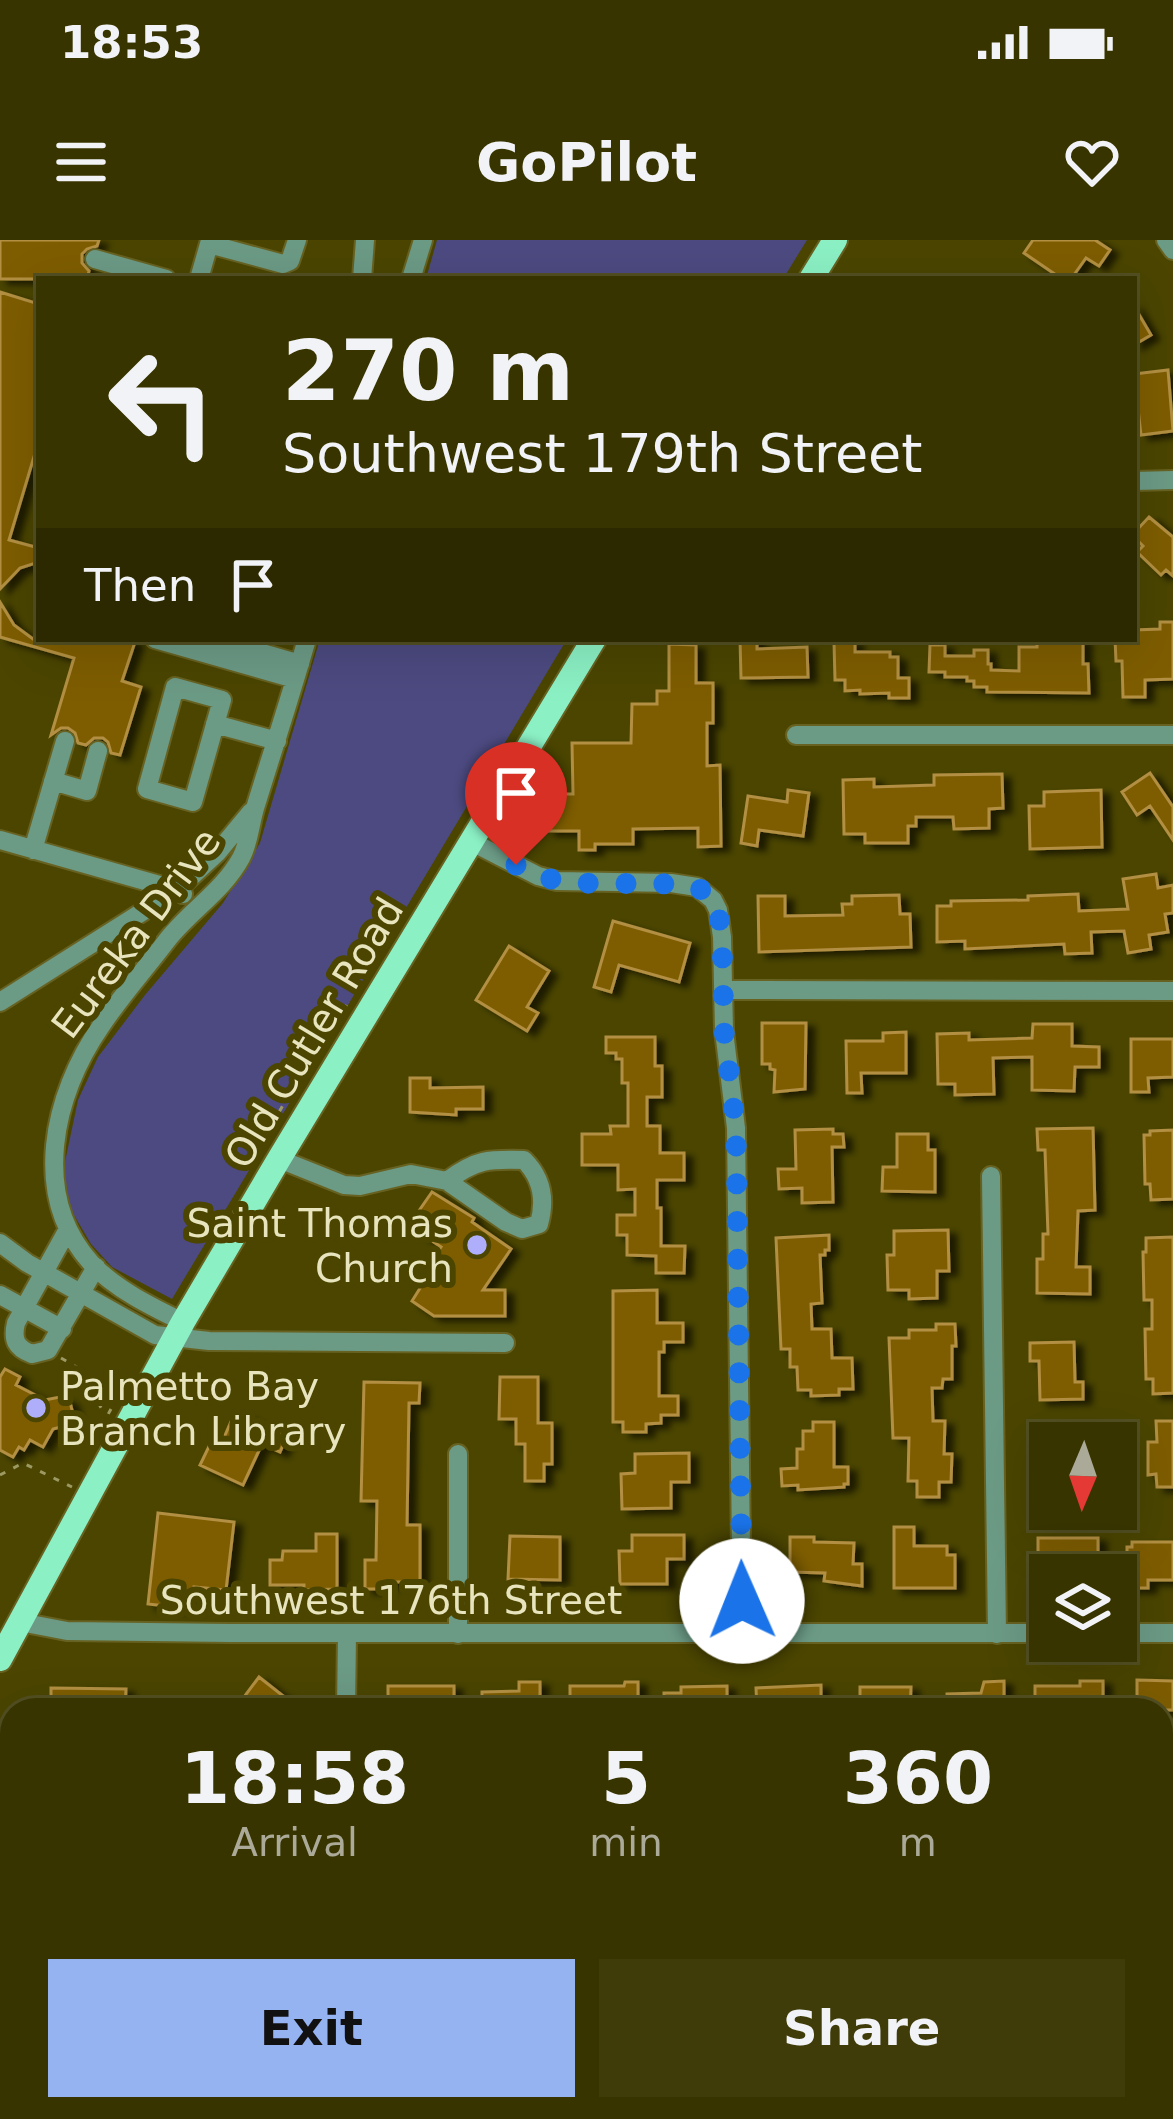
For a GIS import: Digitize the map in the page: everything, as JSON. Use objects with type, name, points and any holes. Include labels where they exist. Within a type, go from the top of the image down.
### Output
[{"type":"main road","points":[[813,276],[835,240]]},
{"type":"main road","name":"Old Cutler Road","points":[[0,1660],[178,1330],[592,642]]},
{"type":"street","points":[[199,276],[202,242],[283,264],[290,261],[297,240]]},
{"type":"street","points":[[362,276],[365,240]]},
{"type":"street","points":[[412,276],[423,240]]},
{"type":"street","points":[[1166,240],[1173,250]]},
{"type":"street","points":[[95,259],[155,276]]},
{"type":"street","points":[[1137,481],[1173,480]]},
{"type":"street","points":[[168,642],[297,671]]},
{"type":"street","points":[[222,642],[297,671]]},
{"type":"street","name":"Eureka Drive","points":[[178,1330],[96,1268],[68,1229],[56,1192],[60,1114],[72,1077],[102,1024],[240,860],[306,642]]},
{"type":"street","points":[[175,687],[221,700],[215,724],[193,802],[147,789],[175,687]]},
{"type":"street","points":[[215,724],[277,742]]},
{"type":"street","points":[[796,735],[1173,735]]},
{"type":"street","points":[[33,850],[65,741]]},
{"type":"street","points":[[53,781],[87,791],[98,751]]},
{"type":"street","name":"Eureka Drive","points":[[0,1003],[177,890],[217,853],[254,808]]},
{"type":"street","points":[[0,840],[177,890],[201,908]]},
{"type":"street","points":[[472,842],[557,881],[685,884],[705,891],[713,900],[721,924],[726,1054],[736,1128],[742,1634]]},
{"type":"street","points":[[723,990],[1173,992]]},
{"type":"street","points":[[279,1159],[344,1185],[411,1174],[447,1181],[506,1222],[522,1229],[539,1224],[542,1190],[536,1172],[524,1160],[470,1164],[447,1181]]},
{"type":"street","points":[[992,1176],[998,1634]]},
{"type":"street","points":[[68,1229],[14,1331],[14,1340],[23,1351],[48,1350],[96,1268]]},
{"type":"street","points":[[0,1244],[155,1335],[178,1330],[505,1343]]},
{"type":"street","points":[[0,1294],[62,1329]]},
{"type":"street","points":[[458,1454],[458,1634]]},
{"type":"street","name":"Southwest 176th Street","points":[[20,1622],[67,1631],[1029,1634]]},
{"type":"street","points":[[1137,1633],[1173,1633]]},
{"type":"street","points":[[346,1634],[346,1698]]},
{"type":"path","points":[[55,1358],[80,1369],[106,1417]]},
{"type":"path","points":[[93,1396],[118,1396]]},
{"type":"path","points":[[0,1475],[23,1463],[73,1487]]},
{"type":"shaded area","points":[[437,240],[807,240],[785,276],[427,276]]},
{"type":"shaded area","points":[[319,642],[565,642],[172,1299],[112,1267],[91,1244],[71,1210],[62,1176],[78,1100],[98,1057],[223,903],[260,843]]},
{"type":"building","points":[[0,240],[99,240],[82,254],[88,276],[0,279]]},
{"type":"building","points":[[1033,240],[1095,240],[1110,250],[1099,266],[1086,258],[1073,276],[1058,276],[1024,253]]},
{"type":"building","points":[[0,292],[36,303],[36,450],[9,540],[36,547],[36,563],[20,568],[0,589]]},
{"type":"building","points":[[1137,311],[1151,335],[1137,343]]},
{"type":"building","points":[[1168,370],[1173,431],[1141,435],[1137,374]]},
{"type":"building","points":[[1149,517],[1173,537],[1173,576],[1166,570],[1161,575],[1137,552],[1143,546],[1137,530]]},
{"type":"building","points":[[0,602],[14,625],[36,642],[135,642],[122,681],[141,687],[120,755],[111,753],[103,738],[78,743],[68,728],[51,735],[74,658],[0,637]]},
{"type":"building","points":[[1160,622],[1173,622],[1173,679],[1145,680],[1145,697],[1123,697],[1122,661],[1116,661],[1115,642],[1137,642],[1137,630],[1160,629]]},
{"type":"building","points":[[740,642],[757,642],[757,649],[807,647],[808,677],[741,678]]},
{"type":"building","points":[[834,642],[855,642],[855,652],[890,652],[890,657],[898,657],[898,678],[909,678],[909,698],[845,691],[845,680],[835,680]]},
{"type":"building","points":[[1037,642],[1083,642],[1089,693],[987,692],[987,687],[974,687],[967,677],[929,672],[930,645],[945,645],[945,656],[974,656],[974,650],[988,650],[991,670],[1019,671],[1019,647],[1037,647]]},
{"type":"building","points":[[669,644],[696,645],[696,683],[713,683],[707,766],[720,765],[721,846],[698,847],[698,828],[633,829],[633,844],[595,844],[595,850],[579,850],[579,831],[548,831],[548,794],[573,794],[572,743],[631,743],[632,704],[657,704],[657,691],[669,691]]},
{"type":"building","points":[[1150,773],[1173,807],[1173,840],[1150,806],[1137,815],[1122,792]]},
{"type":"building","points":[[1002,774],[1003,808],[989,809],[989,828],[954,829],[953,817],[916,817],[916,826],[908,826],[908,843],[865,843],[865,834],[844,834],[843,780],[874,779],[874,787],[934,785],[934,775]]},
{"type":"building","points":[[788,790],[809,793],[803,836],[759,830],[757,846],[741,843],[748,796],[787,802]]},
{"type":"building","points":[[1101,790],[1102,847],[1030,849],[1029,806],[1044,806],[1044,792]]},
{"type":"building","points":[[1156,874],[1158,888],[1173,885],[1173,913],[1165,914],[1168,932],[1149,935],[1151,949],[1128,953],[1124,931],[1091,932],[1092,953],[1065,954],[1064,944],[965,949],[965,941],[937,942],[937,906],[951,906],[951,901],[1078,894],[1079,911],[1128,909],[1123,879]]},
{"type":"building","points":[[899,895],[900,914],[910,914],[911,947],[759,952],[758,896],[785,896],[785,916],[843,915],[842,904],[852,904],[852,896]]},
{"type":"building","points":[[613,921],[690,943],[679,982],[619,965],[611,992],[594,987]]},
{"type":"building","points":[[509,946],[549,971],[527,1007],[538,1013],[527,1031],[476,1000]]},
{"type":"building","points":[[762,1023],[806,1023],[805,1089],[774,1092],[775,1070],[762,1064]]},
{"type":"building","points":[[1033,1024],[1072,1024],[1072,1046],[1099,1047],[1099,1067],[1075,1067],[1074,1091],[1032,1090],[1032,1057],[993,1058],[994,1094],[955,1095],[955,1084],[938,1084],[937,1034],[969,1033],[969,1040],[1032,1038]]},
{"type":"building","points":[[906,1032],[906,1073],[861,1073],[862,1093],[847,1093],[846,1041],[883,1041],[883,1033]]},
{"type":"building","points":[[606,1037],[655,1037],[662,1097],[647,1097],[647,1126],[660,1126],[660,1153],[684,1153],[684,1180],[657,1180],[661,1246],[685,1246],[684,1273],[656,1273],[656,1256],[627,1255],[627,1235],[617,1235],[617,1215],[635,1215],[635,1189],[618,1190],[618,1165],[582,1165],[582,1134],[611,1134],[610,1126],[628,1126],[628,1083],[622,1083],[622,1059],[606,1053]]},
{"type":"building","points":[[1131,1039],[1173,1039],[1173,1077],[1148,1078],[1149,1092],[1131,1092]]},
{"type":"building","points":[[410,1078],[430,1078],[430,1088],[483,1087],[483,1109],[456,1109],[456,1115],[410,1112]]},
{"type":"building","points":[[1093,1128],[1095,1210],[1078,1211],[1076,1267],[1090,1267],[1090,1294],[1037,1293],[1037,1259],[1043,1259],[1043,1234],[1048,1234],[1045,1150],[1038,1150],[1037,1129]]},
{"type":"building","points":[[833,1129],[833,1134],[843,1134],[844,1147],[832,1147],[833,1202],[802,1203],[802,1188],[779,1189],[778,1169],[796,1169],[795,1130]]},
{"type":"building","points":[[1173,1130],[1173,1199],[1151,1200],[1150,1184],[1145,1184],[1144,1135]]},
{"type":"building","points":[[897,1134],[928,1134],[928,1150],[935,1150],[935,1192],[882,1191],[883,1167],[897,1167]]},
{"type":"building","points":[[432,1192],[511,1249],[483,1290],[505,1290],[505,1316],[434,1316],[412,1301],[439,1258],[435,1256],[441,1247],[409,1225]]},
{"type":"building","points":[[948,1230],[949,1271],[937,1271],[937,1298],[909,1299],[909,1290],[888,1290],[887,1255],[894,1255],[894,1231]]},
{"type":"building","points":[[829,1235],[829,1250],[820,1255],[822,1303],[811,1304],[812,1329],[831,1329],[832,1358],[852,1358],[853,1389],[839,1389],[839,1395],[811,1396],[811,1390],[798,1390],[790,1349],[781,1349],[776,1238]]},
{"type":"building","points":[[1173,1237],[1173,1393],[1153,1394],[1153,1379],[1146,1379],[1145,1329],[1152,1329],[1152,1300],[1144,1300],[1143,1252],[1146,1238]]},
{"type":"building","points":[[657,1290],[657,1323],[683,1323],[683,1342],[664,1342],[664,1352],[659,1352],[659,1396],[678,1396],[678,1415],[661,1415],[661,1423],[646,1424],[646,1432],[623,1432],[623,1422],[613,1422],[613,1291]]},
{"type":"building","points":[[936,1324],[955,1324],[952,1379],[943,1379],[942,1388],[932,1388],[933,1421],[945,1421],[944,1454],[952,1454],[951,1482],[939,1482],[939,1497],[917,1497],[917,1481],[908,1481],[909,1438],[893,1438],[889,1338],[909,1338],[909,1330],[936,1330]]},
{"type":"building","points":[[1074,1342],[1075,1382],[1083,1382],[1083,1399],[1040,1400],[1039,1361],[1030,1361],[1030,1343]]},
{"type":"building","name":"Palmetto Bay Branch Library","points":[[5,1369],[20,1377],[16,1385],[45,1400],[60,1397],[70,1402],[73,1414],[68,1425],[53,1429],[43,1447],[30,1440],[13,1457],[0,1450],[0,1377]]},
{"type":"building","points":[[500,1377],[538,1377],[538,1423],[552,1423],[552,1464],[544,1464],[544,1481],[525,1481],[525,1444],[516,1444],[516,1419],[499,1419]]},
{"type":"building","points":[[364,1382],[420,1383],[419,1403],[409,1403],[407,1525],[420,1525],[420,1582],[386,1582],[386,1589],[365,1589],[365,1560],[376,1560],[377,1501],[361,1501]]},
{"type":"building","points":[[235,1412],[287,1436],[280,1452],[262,1444],[243,1485],[200,1465],[214,1436],[223,1440]]},
{"type":"building","points":[[1156,1421],[1173,1421],[1173,1487],[1157,1487],[1156,1474],[1148,1475],[1148,1442],[1157,1442]]},
{"type":"building","points":[[813,1422],[834,1422],[834,1467],[848,1467],[844,1487],[798,1490],[798,1485],[782,1486],[781,1469],[797,1468],[803,1431],[813,1431]]},
{"type":"building","points":[[689,1453],[689,1482],[671,1482],[671,1508],[622,1509],[621,1474],[635,1473],[635,1454]]},
{"type":"building","points":[[158,1513],[234,1522],[226,1590],[194,1587],[192,1609],[148,1604]]},
{"type":"building","points":[[894,1527],[914,1527],[914,1546],[947,1546],[947,1555],[955,1555],[955,1588],[894,1588]]},
{"type":"building","points":[[316,1534],[337,1534],[337,1589],[270,1585],[270,1560],[282,1560],[283,1551],[316,1551]]},
{"type":"building","points":[[632,1535],[684,1535],[684,1559],[667,1559],[667,1584],[620,1584],[619,1551],[632,1551]]},
{"type":"building","points":[[510,1536],[560,1537],[560,1580],[508,1579]]},
{"type":"building","points":[[790,1537],[854,1543],[853,1564],[862,1564],[862,1586],[824,1581],[825,1573],[790,1572]]},
{"type":"building","points":[[1038,1538],[1098,1538],[1098,1554],[1038,1554]]},
{"type":"building","points":[[1132,1542],[1173,1542],[1173,1580],[1148,1580],[1148,1588],[1137,1588],[1137,1554],[1127,1554],[1127,1547]]},
{"type":"building","points":[[259,1677],[286,1698],[243,1698]]},
{"type":"building","points":[[1137,1680],[1173,1681],[1173,1698],[1137,1698]]},
{"type":"building","points":[[1004,1681],[1004,1698],[947,1698],[947,1694],[981,1693],[984,1682]]},
{"type":"building","points":[[1080,1681],[1103,1681],[1103,1698],[1035,1698],[1035,1686],[1080,1686]]},
{"type":"building","points":[[519,1682],[540,1682],[540,1698],[482,1698],[482,1692],[519,1691]]},
{"type":"building","points":[[638,1682],[638,1698],[570,1698],[570,1686]]},
{"type":"building","points":[[821,1685],[821,1698],[756,1698],[756,1688]]},
{"type":"building","points":[[388,1686],[454,1686],[454,1698],[388,1698]]},
{"type":"building","points":[[727,1686],[727,1698],[664,1698],[664,1693],[681,1693],[681,1687]]},
{"type":"building","points":[[860,1687],[911,1687],[911,1698],[860,1698]]},
{"type":"building","points":[[51,1688],[126,1689],[126,1698],[51,1698]]},
{"type":"place","name":"Saint Thomas Church","points":[[477,1245]]},
{"type":"place","name":"Palmetto Bay Branch Library","points":[[36,1408]]},
{"type":"route","points":[[516,865],[569,883],[685,884],[705,891],[718,910],[724,1031],[736,1128],[742,1601]]}]
